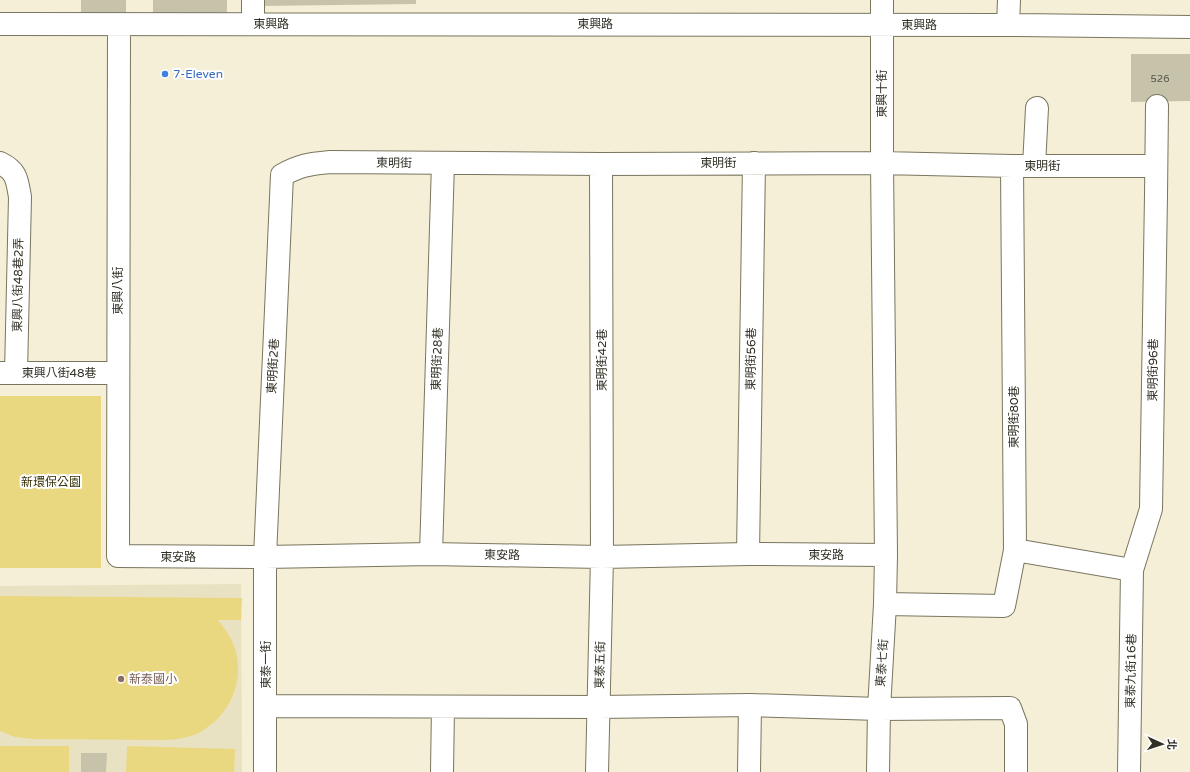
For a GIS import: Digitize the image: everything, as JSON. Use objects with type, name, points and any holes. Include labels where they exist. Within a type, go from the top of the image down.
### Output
[{"type":"street","points":[[253,0],[253,24]]},
{"type":"street","name":"東興十街","points":[[882,0],[886,555]]},
{"type":"street","points":[[1008,25],[1009,0]]},
{"type":"street","name":"東興路","points":[[0,24],[882,24],[1190,27]]},
{"type":"street","name":"東興八街","points":[[118,556],[119,25]]},
{"type":"street","name":"東明街96巷","points":[[1132,570],[1151,509],[1157,106]]},
{"type":"street","points":[[1034,166],[1037,108]]},
{"type":"street","name":"東明街","points":[[282,175],[296,167],[312,163],[330,162],[601,164],[882,163],[1012,166],[1156,166]]},
{"type":"street","name":"東興八街48巷2弄","points":[[0,163],[11,168],[17,180],[20,197],[8,373]]},
{"type":"street","name":"東明街28巷","points":[[431,554],[442,163]]},
{"type":"street","name":"東明街56巷","points":[[748,554],[754,163]]},
{"type":"street","name":"東明街42巷","points":[[601,164],[602,557]]},
{"type":"street","name":"東明街80巷","points":[[885,604],[1004,606],[1015,550],[1012,166]]},
{"type":"street","name":"東明街2巷","points":[[265,557],[282,175]]},
{"type":"street","name":"東興八街48巷","points":[[8,373],[118,373]]},
{"type":"street","points":[[1015,550],[1132,570]]},
{"type":"street","name":"東安路","points":[[118,556],[265,557],[431,554],[602,557],[748,554],[886,555]]},
{"type":"street","name":"東泰七街","points":[[878,772],[879,709],[885,604],[886,555]]},
{"type":"street","name":"東泰一街","points":[[265,557],[265,772]]},
{"type":"street","name":"東泰五街","points":[[597,772],[602,557]]},
{"type":"street","name":"東泰九街16巷","points":[[1129,772],[1132,570]]},
{"type":"street","points":[[266,706],[750,706],[879,709],[1010,708],[1016,724],[1016,772]]},
{"type":"street","points":[[749,772],[750,706]]},
{"type":"street","points":[[442,772],[443,707]]},
{"type":"shaded area","name":"新泰國小","points":[[241,584],[242,772],[0,772],[0,586]]},
{"type":"green space","name":"新環保公園","points":[[0,396],[101,396],[101,568],[0,568]]},
{"type":"green space","name":"新泰國小","points":[[0,596],[242,598],[241,620],[218,620],[229,635],[236,652],[238,673],[234,693],[224,711],[209,726],[199,733],[179,739],[33,739],[15,737],[0,731]]},
{"type":"green space","points":[[0,746],[69,746],[69,772],[0,772]]},
{"type":"green space","points":[[127,746],[235,749],[234,772],[126,772]]},
{"type":"building","points":[[81,0],[126,0],[126,15],[81,15]]},
{"type":"building","points":[[153,0],[227,0],[227,18],[153,18]]},
{"type":"building","points":[[261,0],[416,0],[416,4],[261,6]]},
{"type":"building","points":[[1131,54],[1190,54],[1190,101],[1131,102]]},
{"type":"building","points":[[81,753],[107,753],[106,772],[81,772]]},
{"type":"place","name":"7-Eleven","points":[[165,74]]},
{"type":"place","name":"新泰國小","points":[[121,679]]}]
